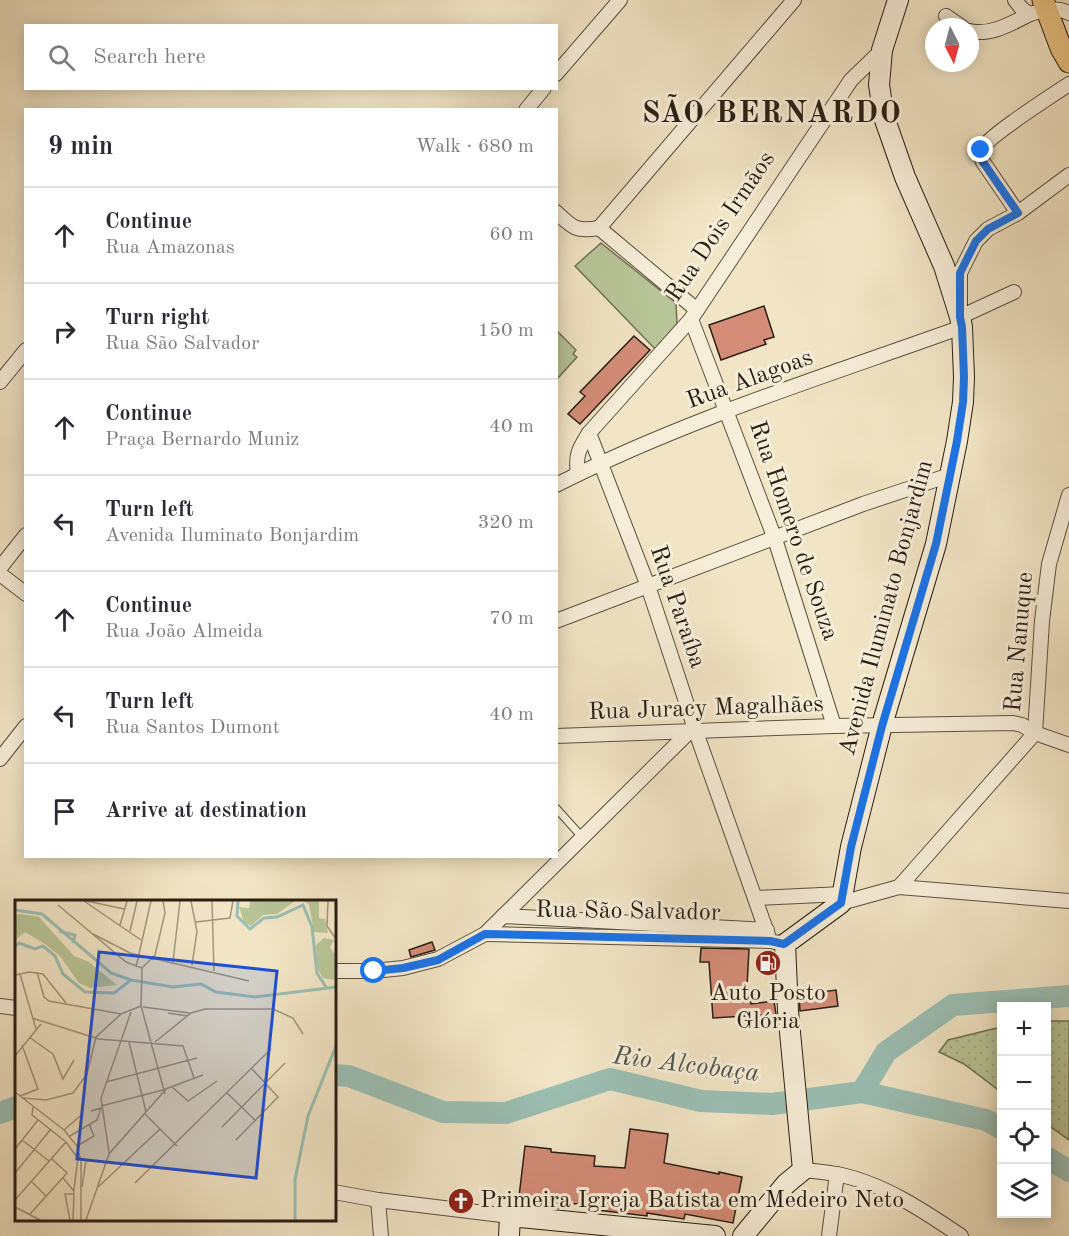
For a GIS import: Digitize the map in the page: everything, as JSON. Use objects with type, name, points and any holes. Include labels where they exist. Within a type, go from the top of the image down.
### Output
[{"type":"main road","points":[[1053,8],[1069,62]]},
{"type":"street","points":[[558,72],[620,0]]},
{"type":"street","points":[[558,214],[574,229],[599,228],[794,0]]},
{"type":"street","name":"Rua Dois Irmãos","points":[[578,474],[576,459],[589,433],[694,315],[837,99],[851,80],[882,50],[898,0]]},
{"type":"street","points":[[1015,0],[1022,9],[1053,8]]},
{"type":"street","points":[[979,33],[1053,8]]},
{"type":"street","name":"Avenida Iluminato Bonjardim","points":[[842,899],[851,847],[882,726],[936,544],[963,402],[961,322],[944,266],[905,177],[884,117],[879,85],[882,50]]},
{"type":"street","points":[[1018,213],[983,162],[980,156],[981,150],[993,137],[1069,84]]},
{"type":"street","points":[[528,108],[542,90]]},
{"type":"street","points":[[961,322],[960,273],[976,241],[988,229],[1018,213],[1069,175]]},
{"type":"street","name":"Rua Homero de Souza","points":[[599,228],[694,315],[775,538],[834,726]]},
{"type":"street","name":"Rua Alagoas","points":[[558,484],[601,463],[728,411],[961,322],[1014,292]]},
{"type":"street","points":[[0,382],[24,352]]},
{"type":"street","name":"Rua Paraíba","points":[[589,433],[648,586],[692,732],[756,898],[774,938]]},
{"type":"street","points":[[558,620],[863,504],[950,475]]},
{"type":"street","name":"Rua Nanuque","points":[[899,887],[1035,733],[1042,621],[1049,564],[1069,495]]},
{"type":"street","points":[[0,568],[24,538]]},
{"type":"street","points":[[0,574],[24,592]]},
{"type":"street","name":"Rua Juracy Magalhães","points":[[558,736],[834,726],[1012,723],[1069,745]]},
{"type":"street","points":[[0,759],[24,729]]},
{"type":"street","points":[[336,971],[403,968],[438,960],[485,934],[692,732]]},
{"type":"street","points":[[756,898],[842,899],[899,887],[1069,901]]},
{"type":"street","points":[[803,1170],[788,1011],[774,938],[842,899]]},
{"type":"street","name":"Rua São Salvador","points":[[503,916],[774,938]]},
{"type":"street","name":"Rua São Salvador","points":[[485,934],[774,938]]},
{"type":"street","points":[[0,1006],[15,1008]]},
{"type":"street","points":[[743,1236],[786,1184],[803,1170],[837,1174],[865,1182],[902,1199],[961,1236]]},
{"type":"street","points":[[829,1236],[837,1174]]},
{"type":"street","points":[[336,1192],[378,1200],[622,1231],[716,1236]]},
{"type":"street","points":[[378,1200],[381,1236]]},
{"type":"street","points":[[509,1236],[510,1216]]},
{"type":"lane","points":[[558,810],[582,837]]},
{"type":"green space","points":[[601,243],[676,303],[677,324],[655,349],[575,266]]},
{"type":"green space","points":[[558,332],[576,350],[573,354],[577,357],[558,378]]},
{"type":"green space","points":[[1051,1021],[1069,1021],[1069,1140],[1051,1127]]},
{"type":"green space","points":[[997,1028],[997,1089],[964,1064],[939,1052],[948,1040]]},
{"type":"building","points":[[764,306],[774,337],[764,340],[766,344],[721,360],[709,325]]},
{"type":"building","points":[[634,336],[650,350],[580,424],[568,414],[585,396],[580,392]]},
{"type":"building","points":[[432,942],[435,950],[411,957],[409,950]]},
{"type":"building","points":[[701,948],[749,949],[747,987],[749,987],[751,1004],[774,1001],[777,1021],[762,1023],[761,1015],[713,1018],[709,962],[700,962]]},
{"type":"building","points":[[836,990],[838,1006],[800,1011],[799,995]]},
{"type":"building","points":[[630,1129],[668,1134],[664,1163],[742,1177],[733,1223],[685,1214],[684,1219],[647,1213],[647,1216],[597,1210],[597,1206],[558,1202],[558,1208],[518,1205],[525,1146],[551,1149],[551,1152],[595,1156],[594,1166],[625,1168]]},
{"type":"waterway","name":"Rio Alcobaça","points":[[336,1075],[349,1076],[443,1112],[506,1113],[610,1079],[701,1101],[772,1104],[862,1092],[886,1052],[953,1005],[1069,996]]},
{"type":"waterway","name":"Rio Alcobaça","points":[[862,1092],[986,1120],[997,1126]]},
{"type":"waterway","name":"Rio Alcobaça","points":[[0,1113],[15,1107]]},
{"type":"waterway","name":"Rio Alcobaça","points":[[1051,1160],[1069,1171]]},
{"type":"place","name":"Auto Posto Glória","points":[[768,963]]},
{"type":"place","name":"Primeira Igreja Batista em Medeiro Neto","points":[[461,1201]]},
{"type":"district","name":"SÃO BERNARDO","points":[[772,114]]},
{"type":"route","points":[[374,971],[403,968],[438,960],[485,934],[770,941],[784,944],[841,903],[851,847],[882,726],[936,544],[957,441],[964,377],[960,273],[976,241],[988,229],[1018,213],[983,162],[980,156],[981,150]]}]
